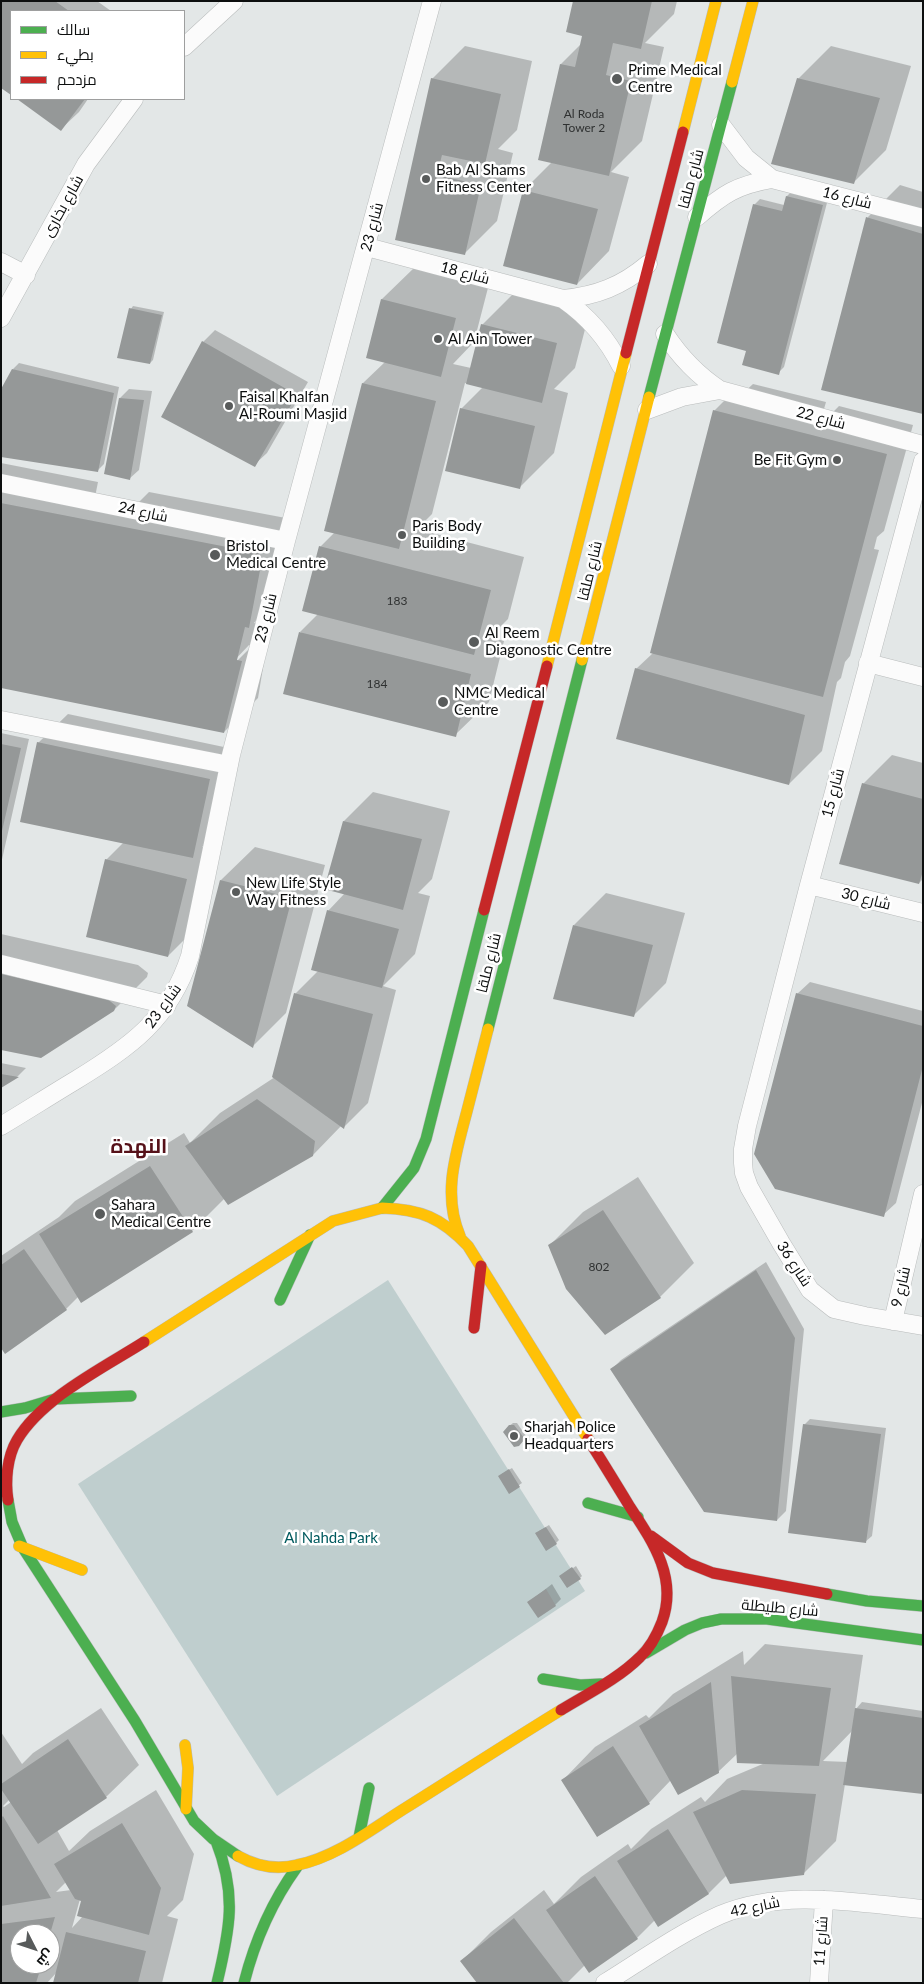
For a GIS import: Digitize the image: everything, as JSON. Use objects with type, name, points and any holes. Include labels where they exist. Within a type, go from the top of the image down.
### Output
[{"type":"street","points":[[185,46],[234,1]]},
{"type":"street","name":"شارع 23","points":[[1,1126],[124,1050],[147,1029],[167,1005],[183,978],[190,956],[229,765],[286,542],[432,1]]},
{"type":"street","name":"شارع ملقا","points":[[382,1208],[414,1168],[426,1139],[716,1]]},
{"type":"street","name":"شارع ملقا","points":[[460,1236],[452,1219],[451,1183],[454,1165],[665,334],[754,2]]},
{"type":"street","name":"شارع بخارى","points":[[1,318],[86,164],[133,100]]},
{"type":"street","name":"شارع 16","points":[[721,125],[746,158],[772,178],[923,218]]},
{"type":"street","name":"شارع 16","points":[[697,217],[725,194],[740,186],[772,178]]},
{"type":"street","name":"شارع 18","points":[[366,247],[562,299],[581,298],[617,286],[648,264]]},
{"type":"street","points":[[1,262],[26,275]]},
{"type":"street","name":"شارع 18","points":[[562,299],[587,317],[597,328],[611,346],[622,366]]},
{"type":"street","name":"شارع 22","points":[[665,334],[684,360],[706,381],[720,390],[923,445]]},
{"type":"street","name":"شارع 22","points":[[647,410],[682,397],[720,390]]},
{"type":"street","name":"شارع 15","points":[[747,1126],[808,885],[923,461]]},
{"type":"street","name":"شارع 24","points":[[1,483],[286,542]]},
{"type":"street","points":[[868,663],[923,677]]},
{"type":"street","points":[[1,720],[229,765]]},
{"type":"street","name":"شارع 30","points":[[808,885],[923,914]]},
{"type":"street","points":[[1,964],[167,1005]]},
{"type":"street","name":"شارع 36","points":[[747,1126],[743,1149],[743,1163],[749,1187],[810,1290],[834,1308],[923,1326]]},
{"type":"street","name":"شارع 9","points":[[893,1321],[923,1194]]},
{"type":"street","points":[[55,1399],[332,1221],[382,1208],[404,1208],[424,1213],[444,1222],[460,1236],[481,1266],[638,1517],[663,1564],[668,1589],[666,1604],[661,1624],[642,1656]]},
{"type":"street","points":[[280,1300],[310,1235]]},
{"type":"street","points":[[474,1328],[481,1266]]},
{"type":"street","points":[[1,1412],[25,1408],[55,1399],[131,1396]]},
{"type":"street","name":"شارع طليطلة","points":[[55,1399],[16,1442],[6,1468],[4,1496],[11,1523],[23,1548],[151,1747],[186,1809],[196,1823],[216,1841],[236,1855],[252,1863],[272,1867],[297,1866],[324,1857],[359,1837],[642,1656],[685,1630],[702,1623],[721,1619],[807,1619],[923,1640]]},
{"type":"street","points":[[588,1503],[638,1517]]},
{"type":"street","name":"شارع طليطلة","points":[[647,1532],[680,1558],[713,1573],[866,1601],[923,1606]]},
{"type":"street","points":[[8,1542],[82,1570]]},
{"type":"street","points":[[834,1607],[853,1606],[866,1601]]},
{"type":"street","points":[[543,1679],[580,1685],[601,1684]]},
{"type":"street","points":[[186,1745],[188,1768],[186,1809]]},
{"type":"street","points":[[359,1837],[369,1788]]},
{"type":"street","points":[[216,1841],[227,1872],[230,1898],[230,1923],[217,1983]]},
{"type":"street","points":[[244,1983],[254,1946],[264,1921],[276,1897],[297,1866]]},
{"type":"street","name":"شارع 42","points":[[605,1983],[701,1925],[740,1908],[781,1900],[824,1900],[923,1909]]},
{"type":"street","name":"شارع 11","points":[[819,1983],[824,1900]]},
{"type":"green space","name":"Al Nahda Park","points":[[388,1280],[585,1591],[277,1796],[78,1484]]},
{"type":"building","points":[[1,1],[55,1],[68,10],[10,10],[10,94],[1,88]]},
{"type":"building","points":[[573,1],[652,1],[641,49],[613,43],[606,75],[631,81],[609,176],[538,160],[560,64],[575,67],[582,36],[566,32]]},
{"type":"building","points":[[431,78],[501,94],[485,164],[442,155],[437,175],[481,185],[465,255],[395,240]]},
{"type":"building","points":[[797,78],[880,98],[854,184],[771,164]]},
{"type":"building","points":[[18,100],[84,100],[61,131]]},
{"type":"building","points":[[523,190],[598,209],[577,285],[503,266]]},
{"type":"building","points":[[786,196],[823,205],[779,375],[742,365],[746,351],[717,343],[753,204],[782,211]]},
{"type":"building","points":[[866,217],[923,234],[923,414],[821,390]]},
{"type":"building","points":[[381,299],[456,318],[441,377],[366,358]]},
{"type":"building","points":[[129,308],[162,315],[150,364],[117,358]]},
{"type":"building","points":[[481,324],[557,343],[542,403],[466,384]]},
{"type":"building","name":"Faisal Khalfan Al-Roumi Masjid","points":[[202,341],[297,395],[255,467],[161,417]]},
{"type":"building","points":[[12,369],[114,393],[98,472],[1,457],[1,389]]},
{"type":"building","points":[[362,383],[436,401],[399,549],[324,531]]},
{"type":"building","points":[[119,398],[144,400],[130,480],[104,474]]},
{"type":"building","points":[[460,408],[535,426],[520,489],[445,471]]},
{"type":"building","points":[[713,410],[887,454],[823,697],[650,653]]},
{"type":"building","points":[[1,503],[258,553],[262,560],[249,628],[245,627],[237,660],[242,661],[224,733],[1,688]]},
{"type":"building","points":[[319,546],[491,590],[474,655],[302,611]]},
{"type":"building","points":[[299,632],[471,674],[456,737],[283,694]]},
{"type":"building","points":[[635,668],[805,715],[789,785],[616,739]]},
{"type":"building","points":[[37,742],[210,779],[193,858],[20,822]]},
{"type":"building","points":[[1,744],[21,748],[2,831],[1,831]]},
{"type":"building","points":[[862,783],[923,799],[923,871],[919,884],[839,864]]},
{"type":"building","points":[[343,821],[422,839],[403,910],[324,889]]},
{"type":"building","points":[[105,859],[187,879],[168,957],[86,937]]},
{"type":"building","points":[[220,880],[292,898],[253,1048],[187,1006]]},
{"type":"building","points":[[327,910],[399,929],[382,988],[311,970]]},
{"type":"building","points":[[573,925],[653,945],[634,1017],[553,999]]},
{"type":"building","points":[[1,974],[105,997],[116,1006],[114,1011],[41,1058],[1,1050]]},
{"type":"building","points":[[294,993],[373,1014],[344,1129],[272,1077]]},
{"type":"building","points":[[796,993],[923,1026],[923,1066],[884,1217],[775,1189],[754,1154]]},
{"type":"building","points":[[1,1074],[19,1077],[1,1088]]},
{"type":"building","points":[[257,1099],[315,1141],[313,1156],[228,1205],[185,1146]]},
{"type":"building","points":[[150,1166],[193,1232],[81,1303],[39,1234]]},
{"type":"building","points":[[603,1210],[661,1298],[605,1335],[566,1289],[548,1245]]},
{"type":"building","points":[[24,1249],[67,1310],[5,1354],[1,1348],[1,1265]]},
{"type":"building","points":[[756,1270],[795,1338],[777,1521],[704,1512],[610,1369]]},
{"type":"building","points":[[803,1424],[881,1434],[866,1543],[788,1533]]},
{"type":"building","name":"Sharjah Police Headquarters","points":[[509,1425],[514,1425],[525,1439],[519,1446],[514,1447],[503,1432]]},
{"type":"building","points":[[509,1469],[520,1487],[509,1494],[498,1476]]},
{"type":"building","points":[[546,1527],[557,1544],[546,1551],[535,1533]]},
{"type":"building","points":[[572,1567],[581,1579],[567,1588],[559,1576]]},
{"type":"building","points":[[546,1589],[556,1606],[538,1618],[527,1602]]},
{"type":"building","points":[[731,1676],[831,1688],[819,1766],[737,1763]]},
{"type":"building","points":[[711,1682],[719,1773],[678,1795],[639,1726]]},
{"type":"building","points":[[855,1708],[923,1718],[923,1794],[843,1785]]},
{"type":"building","points":[[68,1739],[107,1798],[38,1844],[1,1789],[1,1784]]},
{"type":"building","points":[[613,1746],[650,1804],[597,1837],[561,1780]]},
{"type":"building","points":[[742,1790],[816,1794],[804,1875],[730,1884],[693,1812]]},
{"type":"building","points":[[3,1816],[51,1898],[1,1906],[1,1818]]},
{"type":"building","points":[[122,1823],[161,1888],[149,1935],[77,1916],[81,1901],[75,1899],[54,1864]]},
{"type":"building","points":[[668,1829],[709,1894],[658,1927],[617,1861]]},
{"type":"building","points":[[595,1876],[638,1939],[589,1973],[546,1910]]},
{"type":"building","points":[[55,1917],[53,1924],[10,1924],[10,1974],[39,1974],[36,1983],[1,1983],[1,1924]]},
{"type":"building","points":[[514,1918],[564,1983],[477,1983],[460,1961]]},
{"type":"building","points":[[66,1932],[146,1951],[138,1983],[53,1983],[55,1974],[60,1974],[60,1956]]},
{"type":"traffic: fast","points":[[649,397],[732,82]]},
{"type":"traffic: fast","points":[[488,1029],[582,660]]},
{"type":"traffic: fast","points":[[382,1208],[414,1168],[426,1139],[484,910]]},
{"type":"traffic: fast","points":[[280,1300],[310,1235]]},
{"type":"traffic: fast","points":[[1,1412],[25,1408],[55,1399],[131,1396]]},
{"type":"traffic: fast","points":[[8,1500],[12,1522],[23,1548],[135,1721],[194,1821],[213,1839],[238,1856]]},
{"type":"traffic: fast","points":[[588,1503],[638,1517]]},
{"type":"traffic: fast","points":[[827,1594],[867,1601],[923,1606]]},
{"type":"traffic: fast","points":[[646,1653],[685,1630],[702,1623],[721,1619],[767,1619],[923,1640]]},
{"type":"traffic: fast","points":[[543,1679],[580,1685],[601,1684]]},
{"type":"traffic: fast","points":[[359,1837],[369,1788]]},
{"type":"traffic: fast","points":[[216,1841],[223,1860],[229,1895],[228,1928],[217,1983]]},
{"type":"traffic: fast","points":[[244,1983],[253,1952],[265,1922],[279,1894],[297,1867]]},
{"type":"traffic: slow","points":[[683,132],[716,1]]},
{"type":"traffic: slow","points":[[732,82],[753,1]]},
{"type":"traffic: slow","points":[[547,666],[626,353]]},
{"type":"traffic: slow","points":[[582,660],[649,397]]},
{"type":"traffic: slow","points":[[460,1236],[452,1205],[451,1189],[455,1158],[488,1029]]},
{"type":"traffic: slow","points":[[382,1208],[408,1210],[430,1217],[449,1228],[468,1246],[588,1439]]},
{"type":"traffic: slow","points":[[144,1342],[333,1221],[382,1208]]},
{"type":"traffic: slow","points":[[19,1546],[82,1570]]},
{"type":"traffic: slow","points":[[238,1856],[259,1865],[274,1867],[297,1865],[326,1856],[354,1841],[561,1710]]},
{"type":"traffic: slow","points":[[185,1745],[188,1768],[186,1809]]},
{"type":"traffic: jam","points":[[626,353],[683,132]]},
{"type":"traffic: jam","points":[[484,910],[547,666]]},
{"type":"traffic: jam","points":[[474,1328],[481,1266]]},
{"type":"traffic: jam","points":[[8,1500],[7,1477],[9,1461],[17,1440],[28,1425],[57,1397],[92,1373],[144,1342]]},
{"type":"traffic: jam","points":[[561,1710],[612,1679],[644,1653],[658,1632],[666,1606],[667,1590],[661,1561],[647,1534],[588,1439]]},
{"type":"traffic: jam","points":[[651,1536],[688,1563],[713,1573],[827,1594]]},
{"type":"place","name":"Prime Medical Centre","points":[[617,79]]},
{"type":"place","name":"Bab Al Shams Fitness Center","points":[[426,179]]},
{"type":"place","name":"Al Ain Tower","points":[[438,339]]},
{"type":"place","name":"Faisal Khalfan Al-Roumi Masjid","points":[[229,406]]},
{"type":"place","name":"Be Fit Gym","points":[[837,460]]},
{"type":"place","name":"Paris Body Building","points":[[402,535]]},
{"type":"place","name":"Bristol Medical Centre","points":[[215,555]]},
{"type":"place","name":"Al Reem Diagonostic Centre","points":[[474,642]]},
{"type":"place","name":"NMC Medical Centre","points":[[443,702]]},
{"type":"place","name":"New Life Style Way Fitness","points":[[236,892]]},
{"type":"place","name":"Sahara Medical Centre","points":[[100,1214]]},
{"type":"place","name":"Sharjah Police Headquarters","points":[[514,1436]]},
{"type":"district","name":"النهدة","points":[[139,1147]]}]
